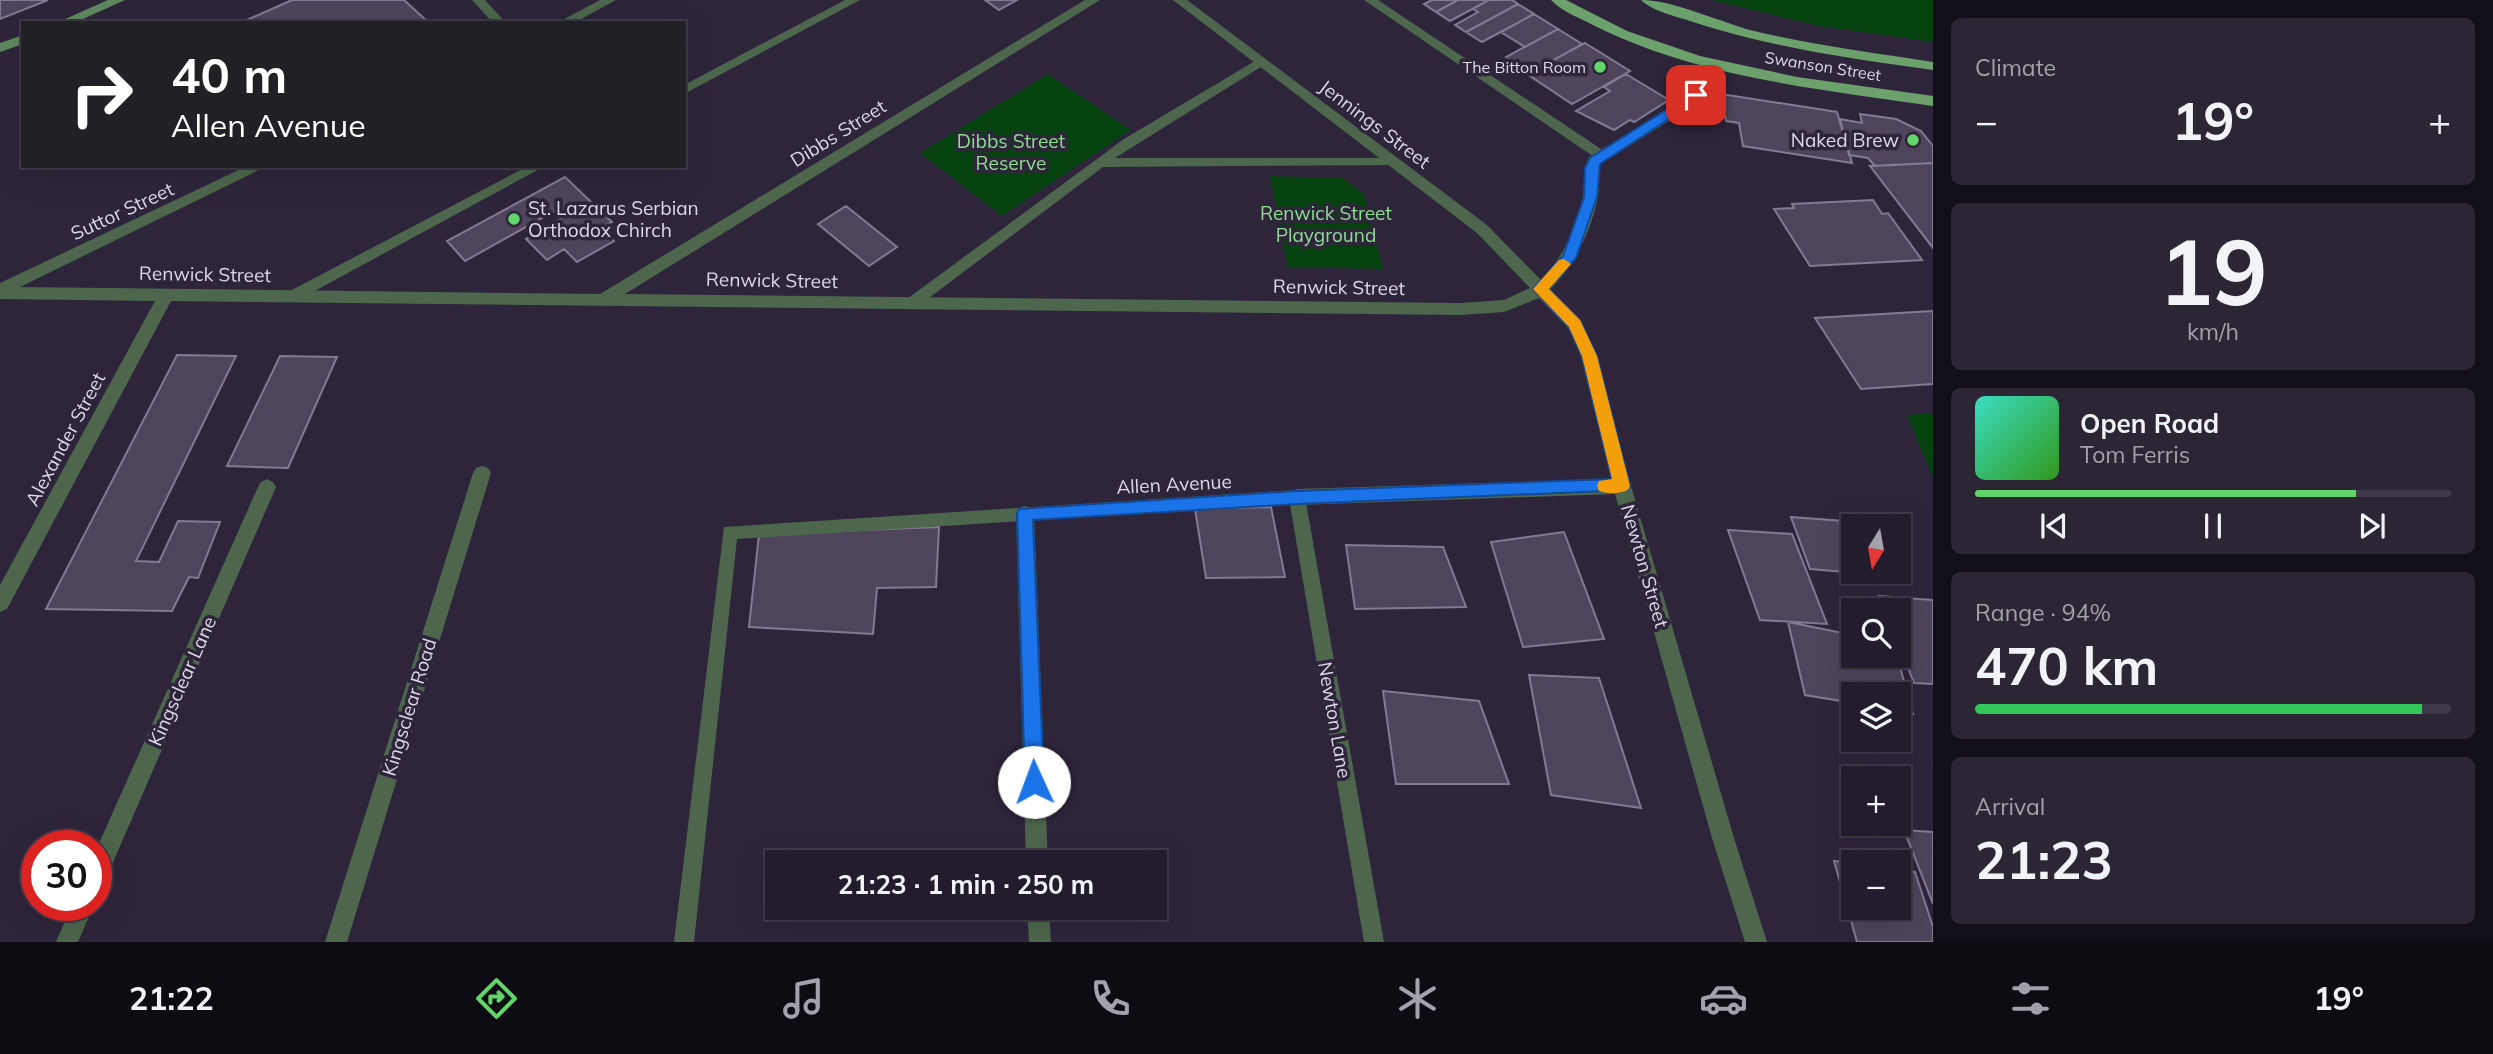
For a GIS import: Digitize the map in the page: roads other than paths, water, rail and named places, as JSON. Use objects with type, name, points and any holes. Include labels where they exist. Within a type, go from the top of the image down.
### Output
[{"type":"main road","points":[[67,21],[119,0]]},
{"type":"main road","name":"Swanson Street","points":[[1557,0],[1625,35],[1708,63],[1753,73],[1933,101]]},
{"type":"main road","name":"Swanson Street","points":[[1647,0],[1713,24],[1821,49],[1932,68]]},
{"type":"main road","points":[[0,48],[21,40]]},
{"type":"street","points":[[478,0],[498,21]]},
{"type":"street","points":[[567,21],[610,0]]},
{"type":"street","name":"Dibbs Street","points":[[604,299],[1094,0]]},
{"type":"street","name":"Jennings Street","points":[[1179,0],[1482,229],[1540,289]]},
{"type":"street","points":[[1540,289],[1569,258],[1590,197],[1591,168],[1594,161],[1688,103],[1704,85],[1708,63]]},
{"type":"street","name":"Suttor Street","points":[[0,291],[256,168]]},
{"type":"street","name":"Renwick Street","points":[[0,291],[1461,309],[1509,305],[1540,289]]},
{"type":"street","name":"Newton Street","points":[[1540,289],[1574,324],[1589,356],[1622,486],[1723,838],[1756,942]]},
{"type":"street","name":"Alexander Street","points":[[0,603],[166,295]]},
{"type":"street","name":"Kingsclear Road","points":[[336,942],[482,473]]},
{"type":"street","name":"Allen Avenue","points":[[1297,498],[1622,486]]},
{"type":"street","name":"Kingsclear Lane","points":[[112,838],[267,487]]},
{"type":"street","points":[[1025,514],[1037,850]]},
{"type":"street","points":[[1039,920],[1040,942]]},
{"type":"street","points":[[66,942],[76,921]]},
{"type":"lane","points":[[686,89],[854,0]]},
{"type":"lane","points":[[1370,0],[1602,156]]},
{"type":"lane","points":[[912,303],[1128,142],[1260,62]]},
{"type":"lane","points":[[1099,163],[1393,162]]},
{"type":"lane","points":[[293,296],[535,168]]},
{"type":"lane","name":"Allen Avenue","points":[[684,942],[730,532],[1297,498]]},
{"type":"lane","name":"Newton Lane","points":[[1297,498],[1374,942]]},
{"type":"place","name":"The Bitton Room","points":[[1600,67]]},
{"type":"place","name":"Naked Brew","points":[[1913,140]]},
{"type":"place","name":"St. Lazarus Serbian Orthodox Chirch","points":[[514,219]]},
{"type":"park label","name":"Dibbs Street Reserve","points":[[1011,152]]},
{"type":"park label","name":"Renwick Street Playground","points":[[1326,224]]}]
